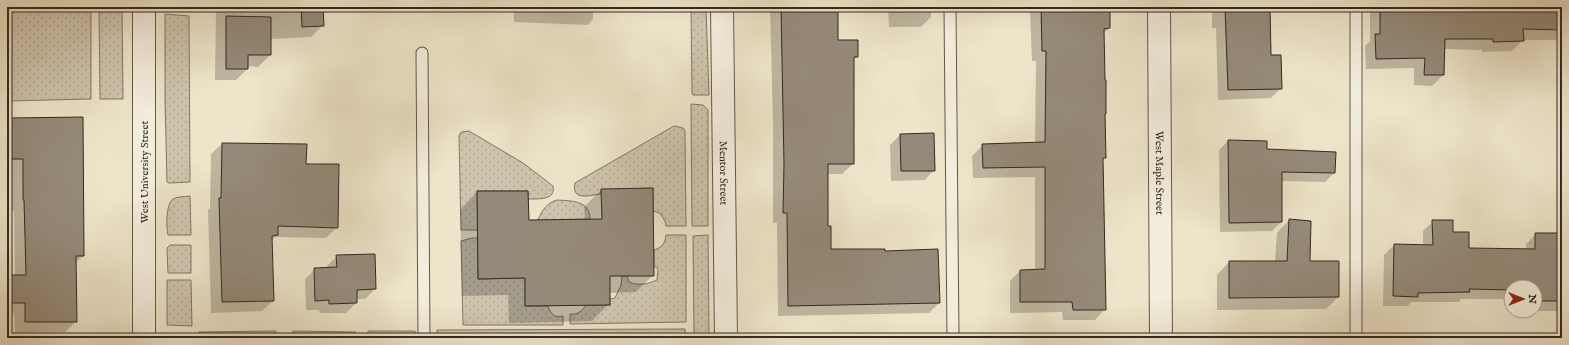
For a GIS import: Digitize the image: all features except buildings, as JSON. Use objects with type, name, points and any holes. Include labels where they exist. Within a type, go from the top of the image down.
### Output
[{"type":"street","name":"West University Street","points":[[144,7],[144,338]]},
{"type":"street","name":"Mentor Street","points":[[722,7],[726,338]]},
{"type":"street","name":"West Maple Street","points":[[1160,7],[1161,338]]},
{"type":"lane","points":[[950,7],[953,338]]},
{"type":"lane","points":[[1356,7],[1356,338]]},
{"type":"lane","points":[[422,53],[424,338]]},
{"type":"shaded area","points":[[7,7],[91,7],[91,99],[7,101]]},
{"type":"shaded area","points":[[99,7],[122,7],[123,99],[100,99]]},
{"type":"shaded area","points":[[691,7],[706,7],[709,95],[693,95],[692,93]]},
{"type":"shaded area","points":[[165,14],[189,16],[190,182],[167,182]]},
{"type":"shaded area","points":[[691,104],[703,105],[708,110],[708,226],[692,226]]},
{"type":"shaded area","points":[[674,126],[683,128],[685,131],[686,226],[666,226],[660,213],[653,211],[653,188],[601,190],[601,194],[587,196],[576,193],[575,183]]},
{"type":"shaded area","points":[[469,131],[523,163],[553,186],[552,194],[546,198],[528,199],[528,191],[477,191],[478,230],[461,230],[459,136],[461,132]]},
{"type":"shaded area","points":[[190,196],[191,235],[168,235],[167,217],[170,203],[176,198]]},
{"type":"shaded area","points":[[557,200],[574,201],[583,205],[587,208],[590,219],[538,220],[545,207]]},
{"type":"shaded area","points":[[666,235],[686,235],[686,322],[570,324],[570,314],[580,312],[586,305],[610,305],[610,299],[615,298],[621,285],[622,276],[627,276],[629,282],[636,284],[650,283],[657,280],[658,269],[654,266],[654,250],[663,245]]},
{"type":"shaded area","points":[[708,235],[709,334],[708,338],[694,338],[693,236]]},
{"type":"shaded area","points":[[478,238],[478,279],[525,278],[525,306],[548,306],[553,315],[563,316],[563,325],[463,325],[461,241]]},
{"type":"shaded area","points":[[170,245],[191,245],[191,273],[168,273],[167,248]]},
{"type":"shaded area","points":[[167,280],[191,280],[192,326],[167,325]]},
{"type":"shaded area","points":[[685,329],[686,338],[437,338],[437,330]]},
{"type":"shaded area","points":[[276,331],[276,338],[198,338],[199,332]]},
{"type":"shaded area","points":[[293,331],[356,332],[356,338],[293,338]]},
{"type":"shaded area","points":[[368,331],[415,331],[417,338],[368,338]]}]
